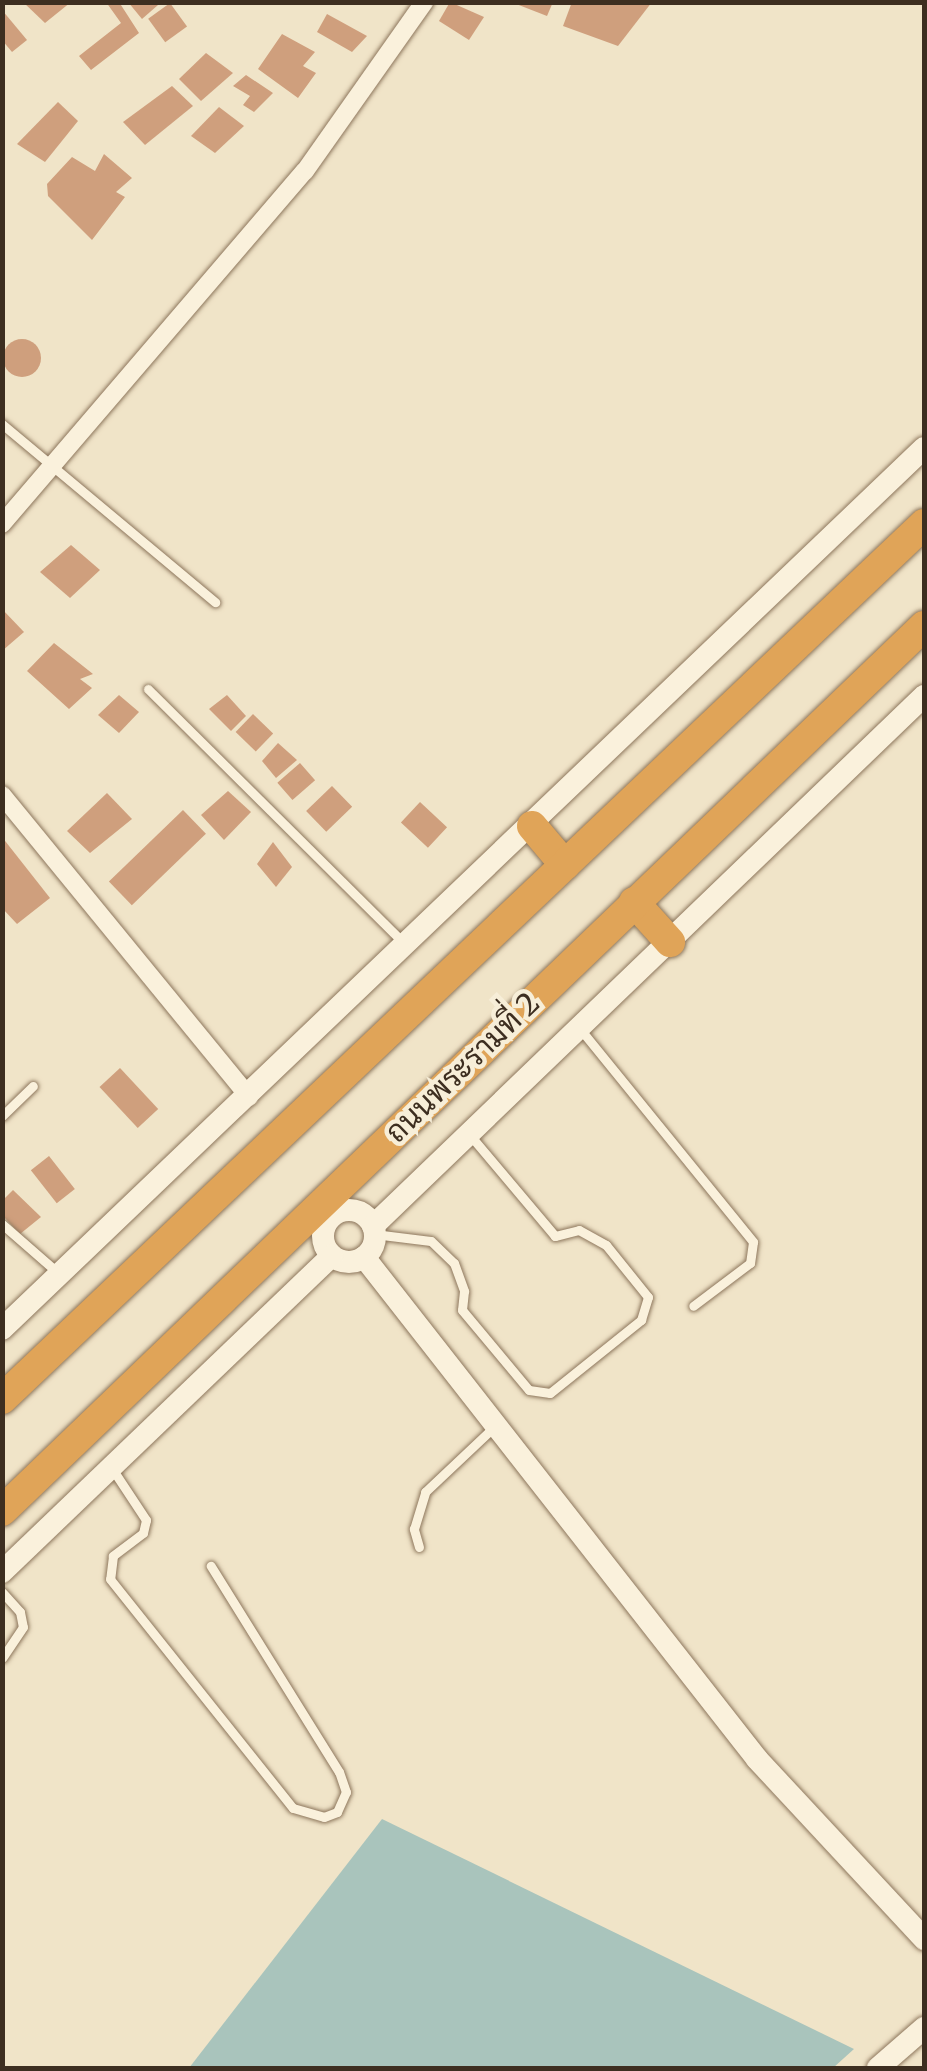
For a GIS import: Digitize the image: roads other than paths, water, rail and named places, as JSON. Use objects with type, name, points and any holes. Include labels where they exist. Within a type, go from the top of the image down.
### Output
[{"type":"highway","points":[[2,1399],[924,524]]},
{"type":"highway","name":"ถนนพระรามที่ 2","points":[[2,1511],[320,1217],[634,902],[924,626]]},
{"type":"highway","points":[[532,826],[565,865]]},
{"type":"highway","points":[[634,902],[670,942]]},
{"type":"main road","points":[[2,1329],[924,448]]},
{"type":"main road","name":"ถนนพระรามที่ 2","points":[[374,1230],[924,696]]},
{"type":"main road","points":[[353,1211],[374,1230],[364,1257],[348,1262],[332,1256],[323,1242],[320,1217],[353,1211]]},
{"type":"main road","points":[[2,1572],[113,1470],[332,1256]]},
{"type":"main road","points":[[364,1257],[494,1428],[757,1759],[924,1939]]},
{"type":"main road","points":[[878,2068],[924,2028]]},
{"type":"street","points":[[2,524],[305,171],[424,2]]},
{"type":"street","points":[[2,794],[249,1097]]},
{"type":"lane","points":[[2,424],[54,463],[214,602]]},
{"type":"lane","points":[[148,689],[407,946]]},
{"type":"lane","points":[[580,1028],[753,1242],[750,1263],[693,1306]]},
{"type":"lane","points":[[2,1116],[32,1086]]},
{"type":"lane","points":[[374,1230],[431,1241],[454,1264],[464,1291],[462,1310],[530,1390],[550,1393],[640,1320],[648,1297],[606,1245],[579,1230],[555,1236],[470,1136]]},
{"type":"lane","points":[[2,1224],[61,1276]]},
{"type":"lane","points":[[419,1547],[414,1529],[425,1492],[494,1428]]},
{"type":"lane","points":[[113,1470],[146,1520],[143,1533],[113,1556],[110,1579],[293,1808],[324,1817],[337,1812],[346,1792],[339,1772],[210,1566]]},
{"type":"lane","points":[[2,1592],[20,1612],[23,1627],[2,1658]]},
{"type":"water","points":[[382,1819],[854,2049],[833,2068],[189,2068]]}]
